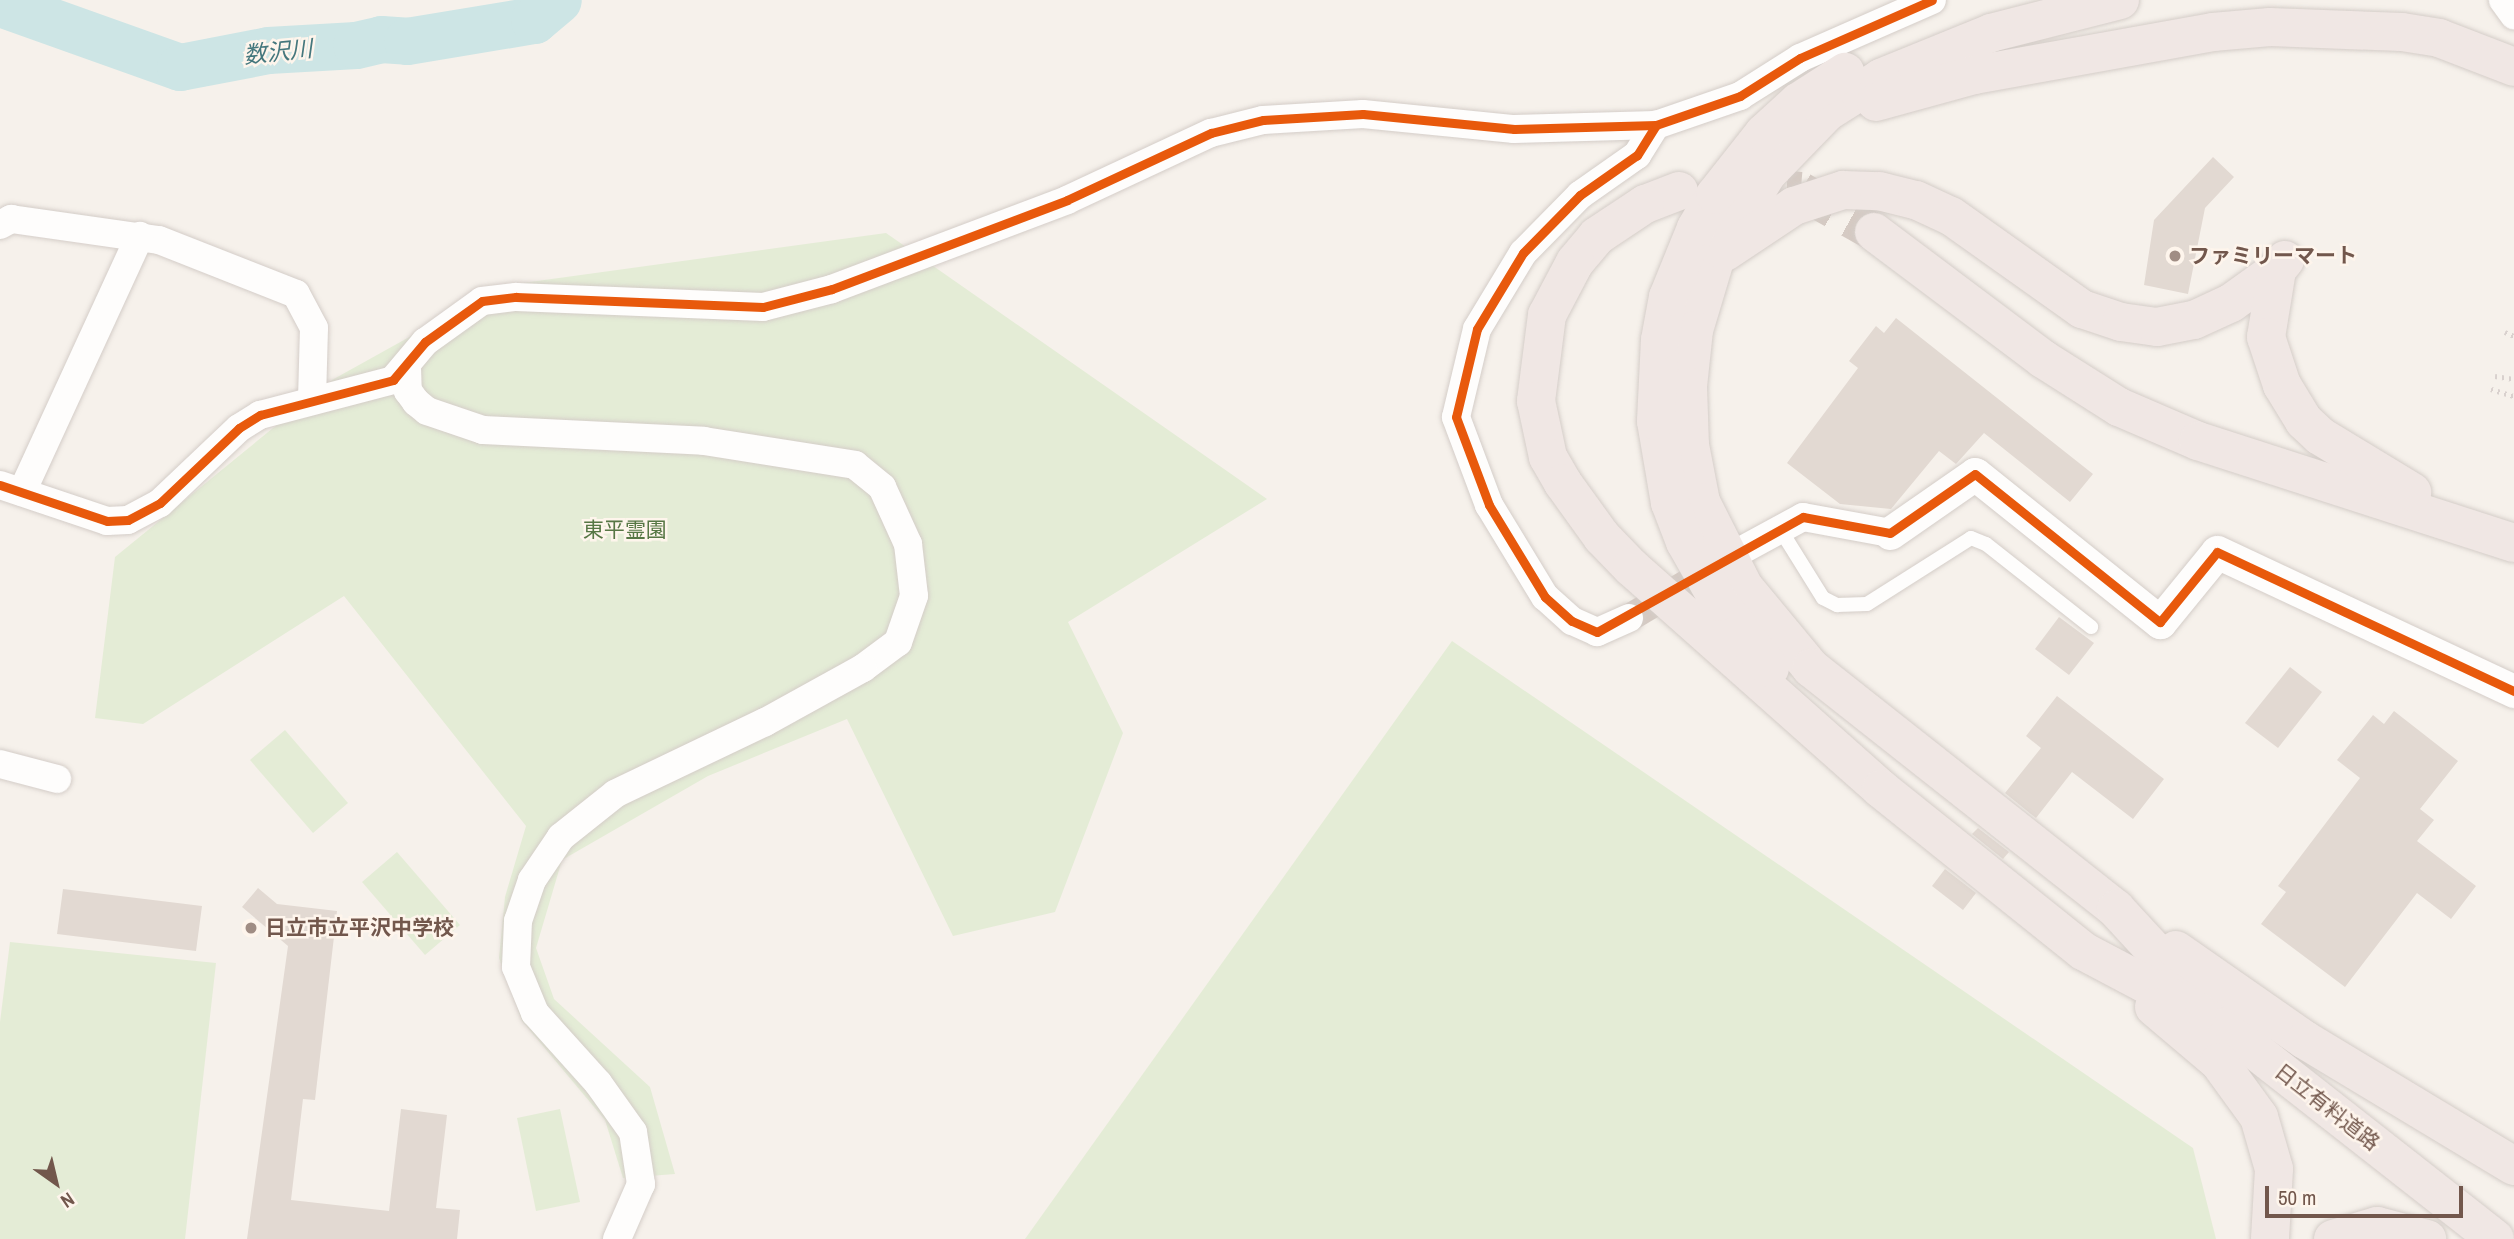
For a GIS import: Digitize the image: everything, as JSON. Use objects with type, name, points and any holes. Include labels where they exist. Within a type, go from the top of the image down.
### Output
[{"type":"highway","points":[[1834,745],[1719,602],[1685,542],[1671,503],[1656,421],[1656,374],[1668,297],[1696,228],[1715,195],[1764,133],[1798,103],[1870,58],[1914,37],[2025,0]]},
{"type":"highway","points":[[2120,0],[1991,33],[1927,56],[1827,112],[1767,174],[1715,260],[1694,330],[1688,386],[1690,445],[1701,502],[1744,587],[1811,668],[2116,909],[2305,1040],[2514,1166]]},
{"type":"highway","points":[[1799,141],[1863,107],[1933,85],[2213,32],[2313,25],[2402,32],[2439,38],[2514,67]]},
{"type":"highway","points":[[1715,260],[1794,206],[1843,190],[1916,200],[1951,216],[2082,309],[2121,322],[2157,327],[2194,320],[2231,303],[2283,263],[2266,337],[2282,385],[2304,421],[2347,456],[2392,483],[2470,518],[2504,539]]},
{"type":"highway","points":[[1679,191],[1645,204],[1597,236],[1559,290],[1546,315],[1536,372],[1536,401],[1548,457],[1594,527],[1631,567],[1881,789],[2192,1037],[2248,1098],[2265,1132],[2274,1169],[2270,1239]]},
{"type":"highway","points":[[1874,232],[2043,359],[2119,407],[2198,441],[2504,539]]},
{"type":"highway","points":[[2116,909],[2225,1027]]},
{"type":"highway","points":[[2083,951],[2225,1027]]},
{"type":"highway","name":"日立有料道路","points":[[2225,1027],[2495,1239]]},
{"type":"highway","points":[[2333,1239],[2377,1226],[2427,1239]]},
{"type":"street","points":[[140,236],[11,489],[107,521],[128,520],[160,503],[239,428],[274,410],[393,380],[407,368],[425,342],[482,301],[516,297],[762,307],[832,289],[1067,200],[1211,133],[1263,120],[1363,114],[1514,129],[1656,125],[1740,96],[1800,58],[1932,0]]},
{"type":"street","points":[[2503,0],[2514,15]]},
{"type":"street","points":[[1629,618],[1597,632],[1572,621],[1545,597],[1489,505],[1456,417],[1476,329],[1524,253],[1580,195],[1637,155],[1656,125]]},
{"type":"street","points":[[0,225],[11,219],[140,236],[296,294],[314,328],[312,400]]},
{"type":"street","points":[[407,368],[408,391],[427,411],[483,429],[704,441],[855,465],[883,487],[908,544],[914,596],[898,642],[863,668],[765,722],[615,794],[561,837],[532,880],[518,921],[516,967],[535,1013],[598,1083],[633,1132],[640,1184],[617,1239]]},
{"type":"street","points":[[1744,549],[1803,517],[1890,533],[1975,474],[2160,622],[2217,552],[2514,691]]},
{"type":"street","points":[[0,764],[57,779]]},
{"type":"lane","points":[[1780,529],[1824,598],[1837,605],[1867,604],[1971,538],[1986,544],[2091,627]]},
{"type":"path","points":[[2505,332],[2514,336]]},
{"type":"path","points":[[2495,376],[2514,379]]},
{"type":"path","points":[[2491,389],[2514,396]]},
{"type":"green space","name":"東平霊園","points":[[886,233],[1267,499],[1068,622],[1123,733],[1055,912],[953,936],[847,719],[708,776],[562,860],[536,948],[554,999],[650,1087],[675,1174],[623,1178],[605,1120],[522,1021],[499,958],[505,897],[526,826],[344,596],[143,724],[95,718],[115,557],[332,380],[501,286]]},
{"type":"green space","points":[[1452,641],[2193,1148],[2216,1239],[1025,1239]]},
{"type":"green space","points":[[285,730],[348,803],[313,833],[250,760]]},
{"type":"green space","points":[[397,852],[460,925],[425,955],[362,882]]},
{"type":"green space","points":[[10,942],[216,963],[185,1239],[0,1239],[0,1022]]},
{"type":"green space","points":[[560,1109],[580,1202],[536,1211],[517,1118]]},
{"type":"building","points":[[2213,157],[2234,177],[2205,208],[2188,294],[2144,285],[2154,220]]},
{"type":"building","points":[[1896,318],[2093,474],[2070,502],[1984,433],[1956,464],[1939,451],[1891,509],[1840,504],[1787,463],[1858,368],[1849,361],[1876,326],[1884,333]]},
{"type":"building","points":[[2059,617],[2094,643],[2069,675],[2035,649]]},
{"type":"building","points":[[2290,667],[2322,692],[2278,748],[2245,723]]},
{"type":"building","points":[[2057,696],[2164,779],[2133,819],[2072,772],[2036,818],[2005,793],[2041,748],[2026,736]]},
{"type":"building","points":[[2394,711],[2458,761],[2420,809],[2434,820],[2417,841],[2476,886],[2451,919],[2417,893],[2345,987],[2261,924],[2286,892],[2278,886],[2360,778],[2337,760],[2373,715],[2384,724]]},
{"type":"building","points":[[1978,828],[2009,852],[2003,859],[1972,834]]},
{"type":"building","points":[[1945,869],[1976,893],[1963,910],[1932,886]]},
{"type":"building","points":[[258,888],[277,904],[337,911],[315,1100],[303,1099],[291,1200],[389,1211],[401,1109],[447,1115],[436,1208],[460,1210],[457,1239],[247,1239],[288,946],[242,907]]},
{"type":"building","points":[[63,889],[202,906],[196,951],[57,934]]},
{"type":"waterway","name":"数沢川","points":[[0,3],[180,67],[268,50],[356,45],[381,39],[407,41],[534,20],[558,0]]},
{"type":"tunnel","points":[[1730,185],[1801,191],[1874,232]]},
{"type":"tunnel","points":[[1629,618],[1718,565]]},
{"type":"cycle path","points":[[0,485],[107,521],[128,520],[160,503],[239,428],[260,415],[393,380],[425,342],[482,301],[516,297],[763,307],[832,289],[1067,200],[1211,133],[1263,120],[1363,114],[1514,129],[1656,125],[1740,96],[1800,58],[1932,0]]},
{"type":"cycle path","points":[[1656,125],[1637,155],[1580,195],[1523,253],[1477,329],[1456,417],[1489,505],[1545,597],[1572,621],[1597,632],[1803,517],[1890,533],[1975,474],[2160,622],[2217,552],[2514,691]]},
{"type":"place","name":"ファミリーマート","points":[[2175,256]]},
{"type":"place","name":"日立市立平沢中学校","points":[[251,928]]}]
